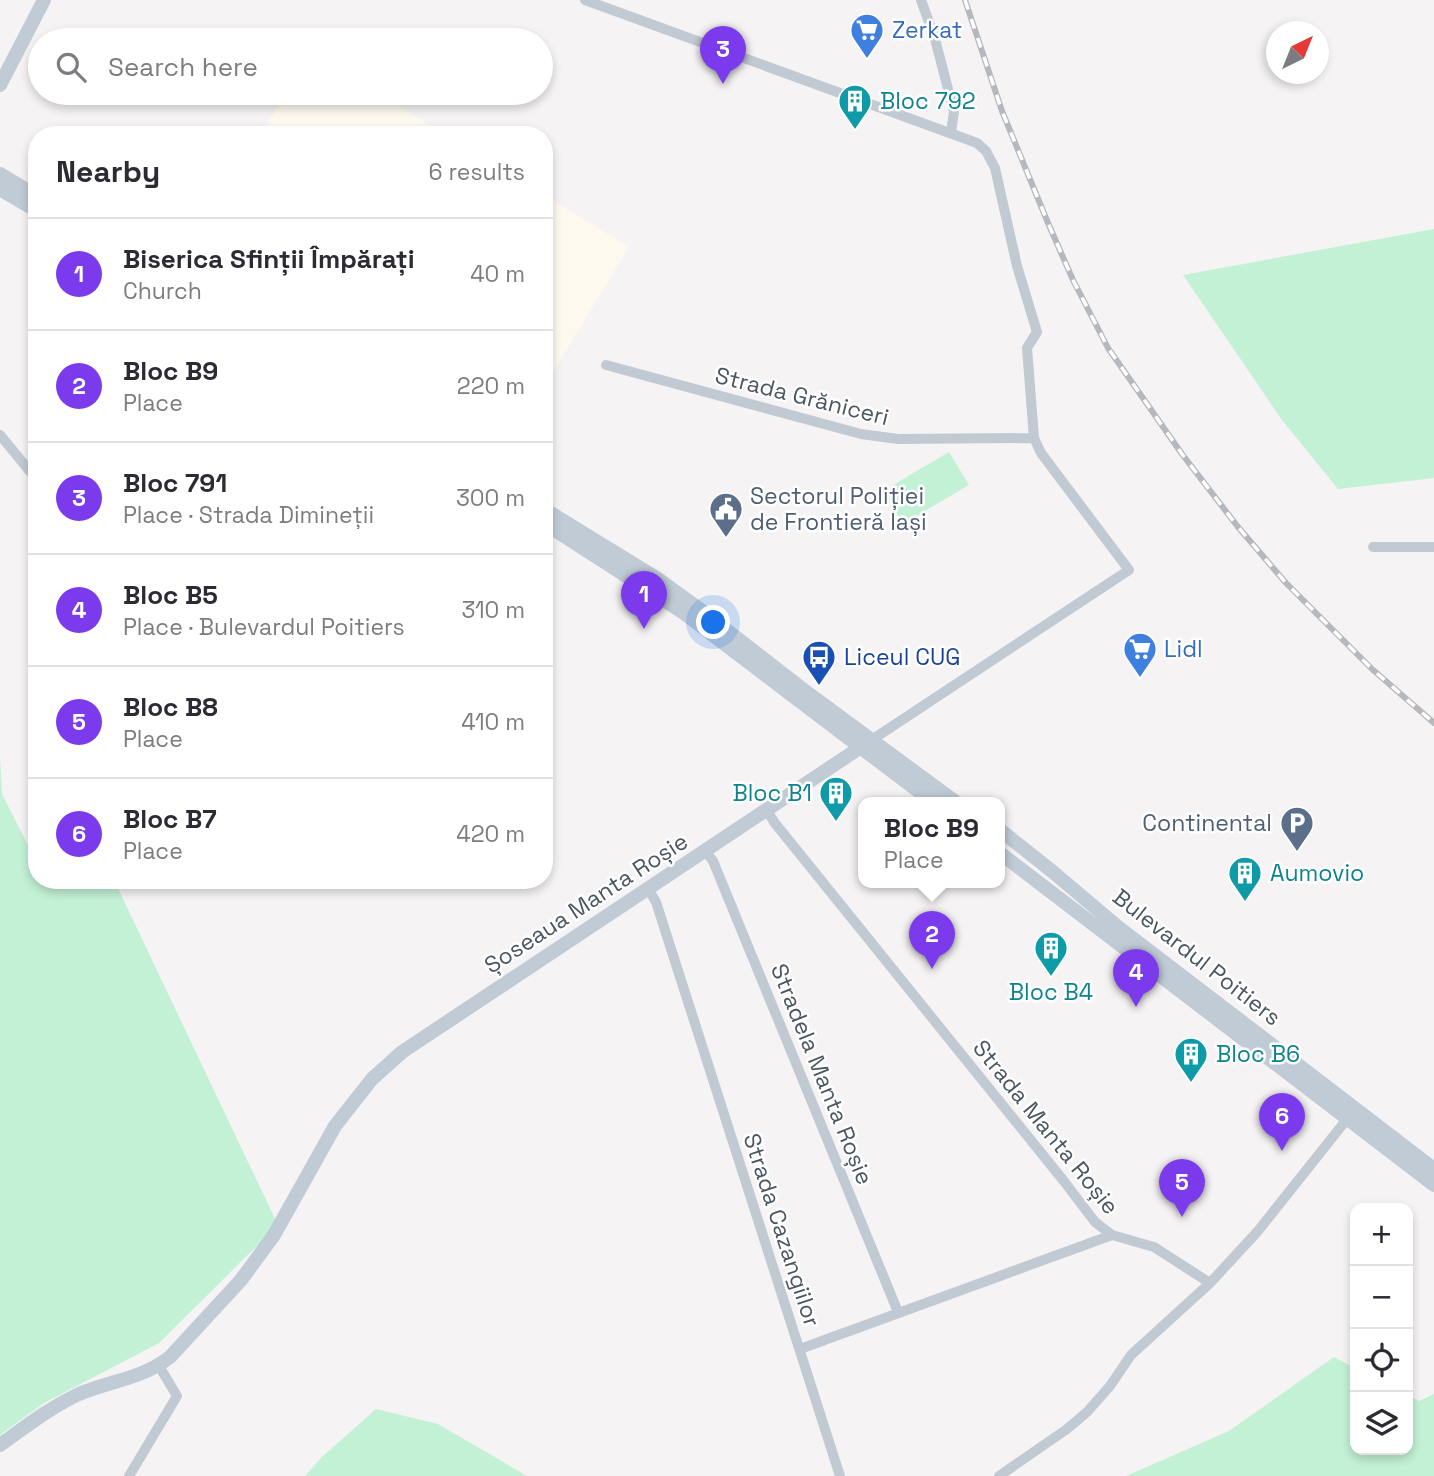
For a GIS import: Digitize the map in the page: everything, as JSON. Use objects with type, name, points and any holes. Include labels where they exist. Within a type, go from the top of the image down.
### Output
[{"type":"main road","points":[[30,28],[44,0]]},
{"type":"main road","points":[[0,85],[28,31]]},
{"type":"main road","points":[[0,174],[28,191]]},
{"type":"main road","points":[[0,189],[28,206]]},
{"type":"main road","points":[[553,515],[658,579],[866,744],[927,797]]},
{"type":"main road","points":[[553,529],[681,611],[866,744],[948,797]]},
{"type":"main road","name":"Șoseaua Manta Roșie","points":[[0,1444],[78,1395],[128,1380],[159,1366],[170,1357],[242,1280],[274,1235],[335,1126],[372,1079],[402,1052],[866,744]]},
{"type":"main road","name":"Bulevardul Poitiers","points":[[1005,834],[1351,1114],[1434,1185]]},
{"type":"main road","name":"Bulevardul Poitiers","points":[[1005,857],[1351,1114],[1434,1169]]},
{"type":"street","points":[[585,0],[979,144],[995,168],[1017,266],[1037,332],[1027,348],[1034,438]]},
{"type":"street","points":[[921,0],[935,39],[954,112],[951,132]]},
{"type":"street","name":"Strada Grăniceri","points":[[606,365],[861,434],[898,439],[1034,438]]},
{"type":"street","points":[[0,435],[28,469]]},
{"type":"street","name":"Șoseaua Manta Roșie","points":[[866,744],[1129,570],[1041,453],[1034,438]]},
{"type":"street","points":[[1373,547],[1434,547]]},
{"type":"street","name":"Strada Manta Roșie","points":[[767,810],[1095,1222],[1112,1235],[1154,1247],[1210,1283]]},
{"type":"street","name":"Stradela Manta Roșie","points":[[706,852],[713,862],[898,1312]]},
{"type":"street","name":"Strada Cazangiilor","points":[[648,889],[656,902],[800,1349],[1112,1235]]},
{"type":"street","points":[[999,1476],[1087,1412],[1110,1386],[1131,1355],[1210,1283],[1251,1240],[1351,1114]]},
{"type":"street","points":[[800,1349],[839,1476]]},
{"type":"street","points":[[129,1476],[177,1396],[159,1366]]},
{"type":"shaded area","points":[[279,105],[397,105],[431,126],[266,126]]},
{"type":"shaded area","points":[[553,201],[629,247],[553,372]]},
{"type":"green space","points":[[1434,229],[1434,478],[1338,489],[1282,420],[1183,275]]},
{"type":"green space","points":[[949,452],[969,485],[903,524],[883,491]]},
{"type":"green space","points":[[0,758],[2,794],[28,845],[28,889],[118,889],[278,1225],[159,1343],[44,1403],[0,1435]]},
{"type":"green space","points":[[1334,1357],[1350,1365],[1350,1455],[1413,1455],[1413,1398],[1419,1401],[1434,1394],[1434,1476],[1126,1476],[1229,1431]]},
{"type":"green space","points":[[376,1409],[438,1424],[527,1476],[305,1476],[322,1457]]},
{"type":"railway","points":[[965,0],[1002,111],[1048,223],[1073,280],[1108,348],[1182,454],[1238,527],[1286,583],[1372,669],[1434,723]]},
{"type":"place","name":"Zerkat","points":[[867,60]]},
{"type":"place","name":"Bloc 791","points":[[723,84]]},
{"type":"place","name":"Bloc 792","points":[[855,131]]},
{"type":"place","name":"Sectorul Poliției de Frontieră Iași","points":[[726,539]]},
{"type":"place","name":"Biserica Sfinții Împărați","points":[[644,629]]},
{"type":"place","name":"Lidl","points":[[1140,679]]},
{"type":"place","name":"Liceul CUG","points":[[819,687]]},
{"type":"place","name":"Bloc B1","points":[[836,823]]},
{"type":"place","name":"Continental","points":[[1297,853]]},
{"type":"place","name":"Aumovio","points":[[1245,903]]},
{"type":"place","name":"Bloc B9","points":[[932,969]]},
{"type":"place","name":"Bloc B4","points":[[1051,978]]},
{"type":"place","name":"Bloc B5","points":[[1136,1007]]},
{"type":"place","name":"Bloc B6","points":[[1191,1084]]},
{"type":"place","name":"Bloc B7","points":[[1282,1151]]},
{"type":"place","name":"Bloc B8","points":[[1182,1217]]}]
